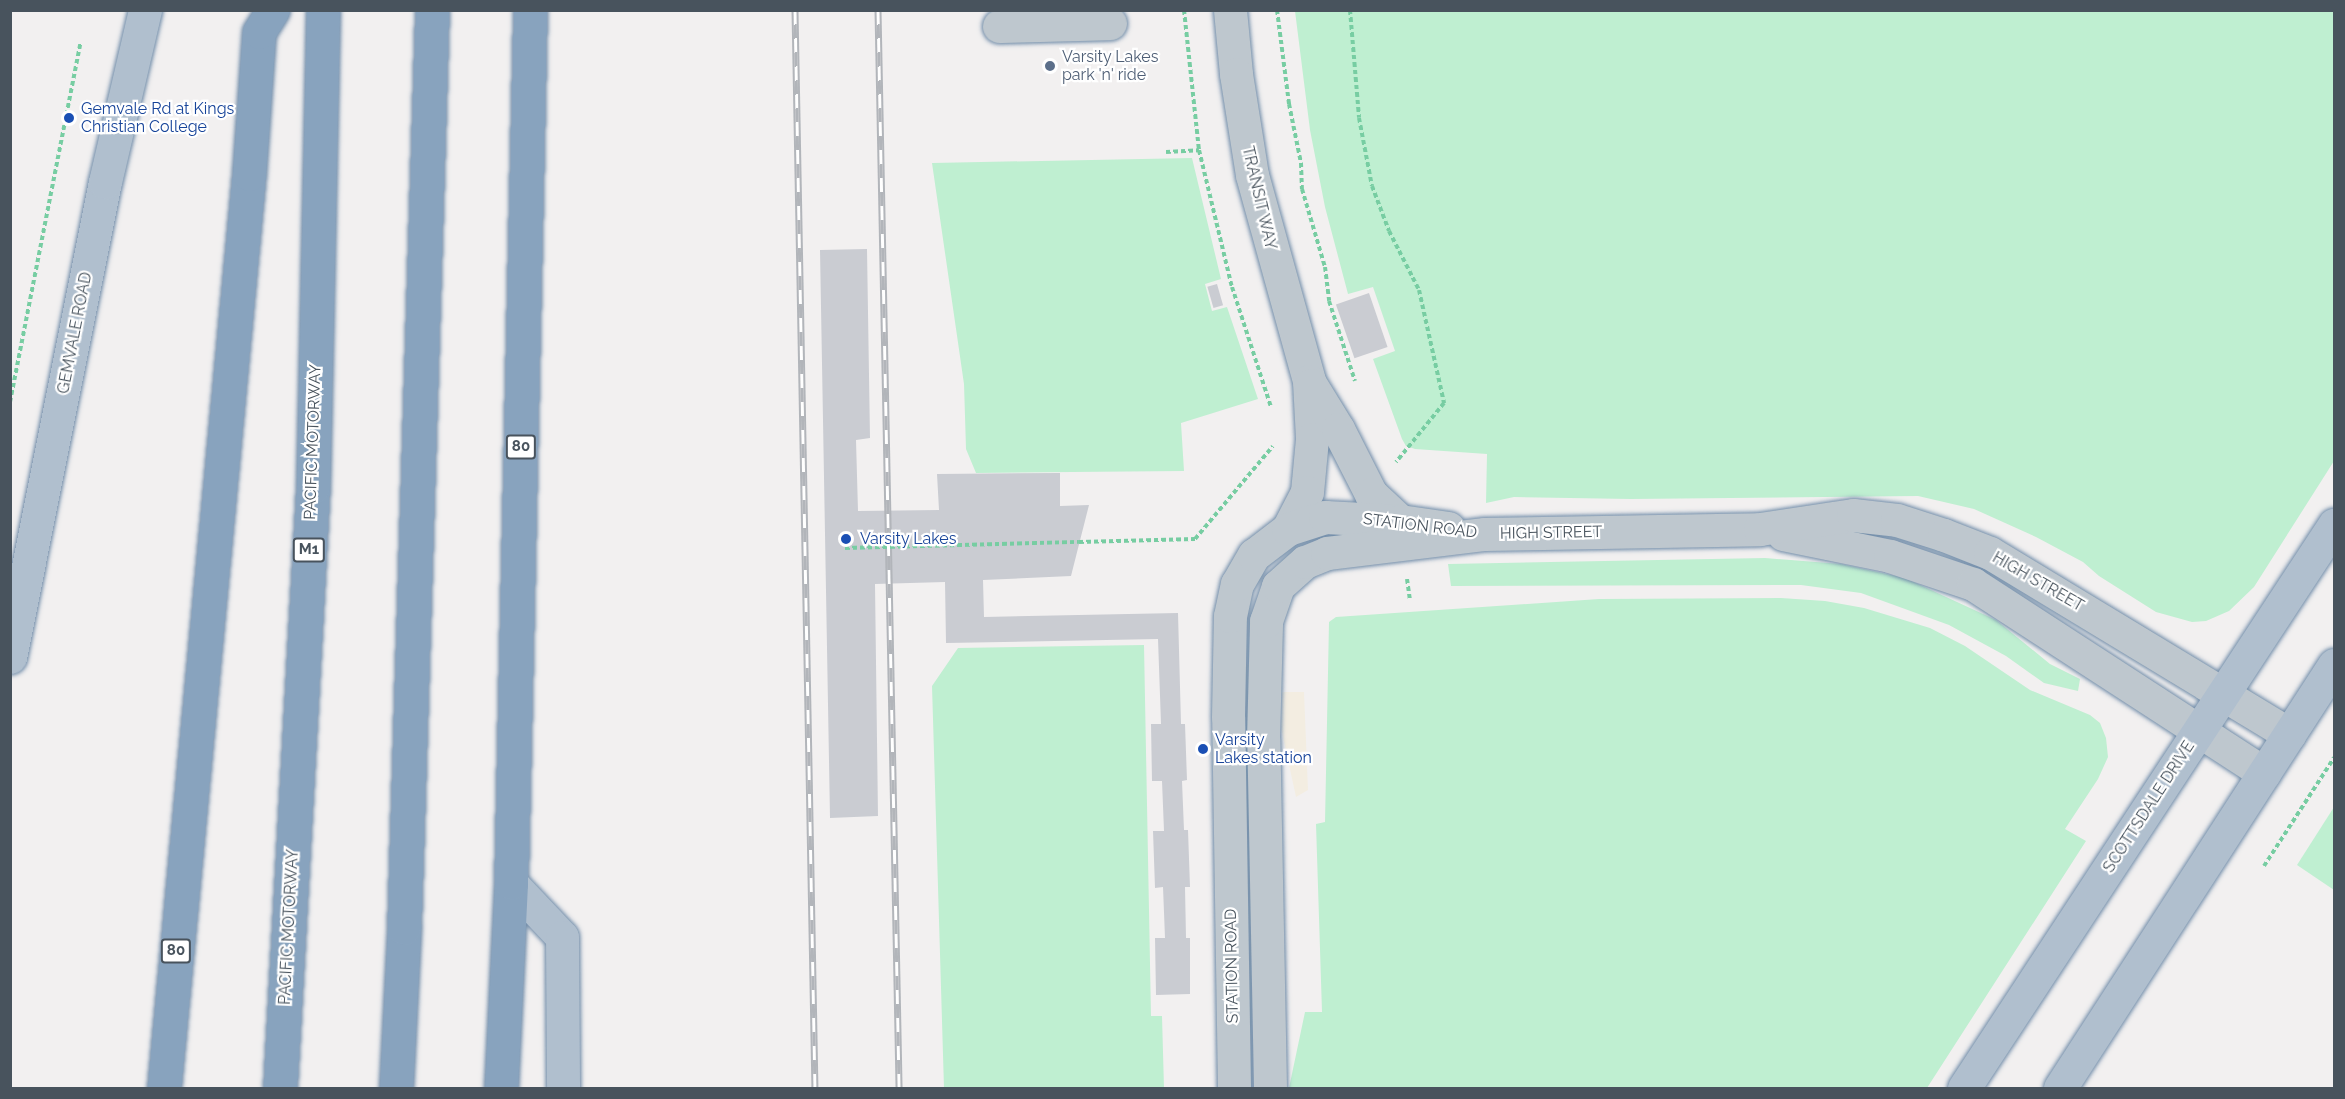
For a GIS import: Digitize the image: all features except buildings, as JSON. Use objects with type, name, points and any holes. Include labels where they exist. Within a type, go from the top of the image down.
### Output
[{"type":"highway","name":"80","points":[[164,1089],[233,353],[259,32],[273,10]]},
{"type":"highway","name":"PACIFIC MOTORWAY","points":[[280,1089],[313,487],[323,10]]},
{"type":"highway","points":[[396,1089],[405,893],[432,10]]},
{"type":"highway","name":"80","points":[[501,1089],[511,883],[530,10]]},
{"type":"main road","name":"GEMVALE ROAD","points":[[10,657],[105,182],[145,10]]},
{"type":"main road","name":"SCOTTSDALE DRIVE","points":[[1964,1089],[2334,525]]},
{"type":"main road","points":[[2060,1089],[2223,841],[2334,665]]},
{"type":"main road","points":[[511,883],[562,937],[563,1089]]},
{"type":"street","name":"TRANSIT WAY","points":[[1230,10],[1236,74],[1252,176],[1309,381],[1312,425],[1307,492],[1288,530]]},
{"type":"street","points":[[999,26],[1110,23]]},
{"type":"street","name":"TRANSIT WAY","points":[[1309,381],[1338,429],[1371,494],[1400,521]]},
{"type":"street","name":"HIGH STREET","points":[[1485,534],[1760,529],[1853,515],[1897,520],[1990,553],[2289,734]]},
{"type":"street","name":"STATION ROAD","points":[[1234,1089],[1228,717],[1230,616],[1237,584],[1254,555],[1288,530],[1325,517],[1400,521],[1485,534]]},
{"type":"street","name":"HIGH STREET","points":[[1760,529],[1890,556],[1972,584],[2264,773]]},
{"type":"street","name":"STATION ROAD","points":[[1270,1089],[1263,739],[1266,621],[1271,603],[1278,586],[1290,574],[1305,562],[1326,553],[1485,534]]},
{"type":"path","points":[[1184,10],[1199,150],[1232,287],[1281,436]]},
{"type":"path","points":[[1277,10],[1302,189],[1325,267],[1329,301],[1356,384]]},
{"type":"path","points":[[1350,10],[1359,118],[1372,186],[1389,231],[1419,290],[1444,404],[1394,465]]},
{"type":"path","points":[[10,402],[80,44]]},
{"type":"path","points":[[1166,152],[1199,150]]},
{"type":"path","points":[[845,548],[1195,539],[1281,436],[1312,425]]},
{"type":"path","points":[[2264,866],[2334,758]]},
{"type":"green space","points":[[1295,11],[2334,11],[2334,461],[2254,587],[2229,611],[2206,621],[2192,622],[2156,612],[2099,576],[2083,562],[2036,537],[1974,509],[1918,496],[1631,499],[1514,497],[1486,503],[1487,454],[1415,449],[1406,446],[1402,439],[1373,359],[1395,351],[1373,287],[1348,294],[1325,207],[1310,130]]},
{"type":"green space","points":[[1192,158],[1221,279],[1205,284],[1212,311],[1227,307],[1258,399],[1181,423],[1184,471],[976,473],[966,449],[964,384],[932,163]]},
{"type":"green space","points":[[1765,558],[1841,564],[1905,578],[1996,620],[2050,664],[2080,679],[2078,691],[2044,683],[2006,656],[1949,625],[1861,593],[1801,585],[1451,586],[1448,564]]},
{"type":"green space","points":[[1781,598],[1825,601],[1864,608],[1930,628],[1965,646],[2030,690],[2090,715],[2100,723],[2106,738],[2108,757],[2098,779],[2065,829],[2086,841],[1927,1088],[1289,1088],[1305,1012],[1322,1012],[1316,824],[1325,822],[1329,622],[1336,617],[1599,599]]},
{"type":"green space","points":[[1144,645],[1151,1016],[1162,1016],[1164,1088],[944,1088],[932,686],[958,648]]},
{"type":"green space","points":[[2334,807],[2334,890],[2297,865]]},
{"type":"sand","points":[[1236,664],[1251,664],[1251,1088],[1236,1088]]},
{"type":"sand","points":[[1282,692],[1304,692],[1308,790],[1296,797],[1281,728]]},
{"type":"railway","points":[[795,10],[815,1088]]},
{"type":"railway","points":[[878,10],[899,1088]]},
{"type":"place","name":"Varsity Lakes park 'n' ride","points":[[1050,66]]},
{"type":"place","name":"Gemvale Rd at Kings Christian College","points":[[69,118]]},
{"type":"place","name":"Varsity Lakes","points":[[846,539]]},
{"type":"place","name":"Varsity Lakes station","points":[[1203,749]]}]
